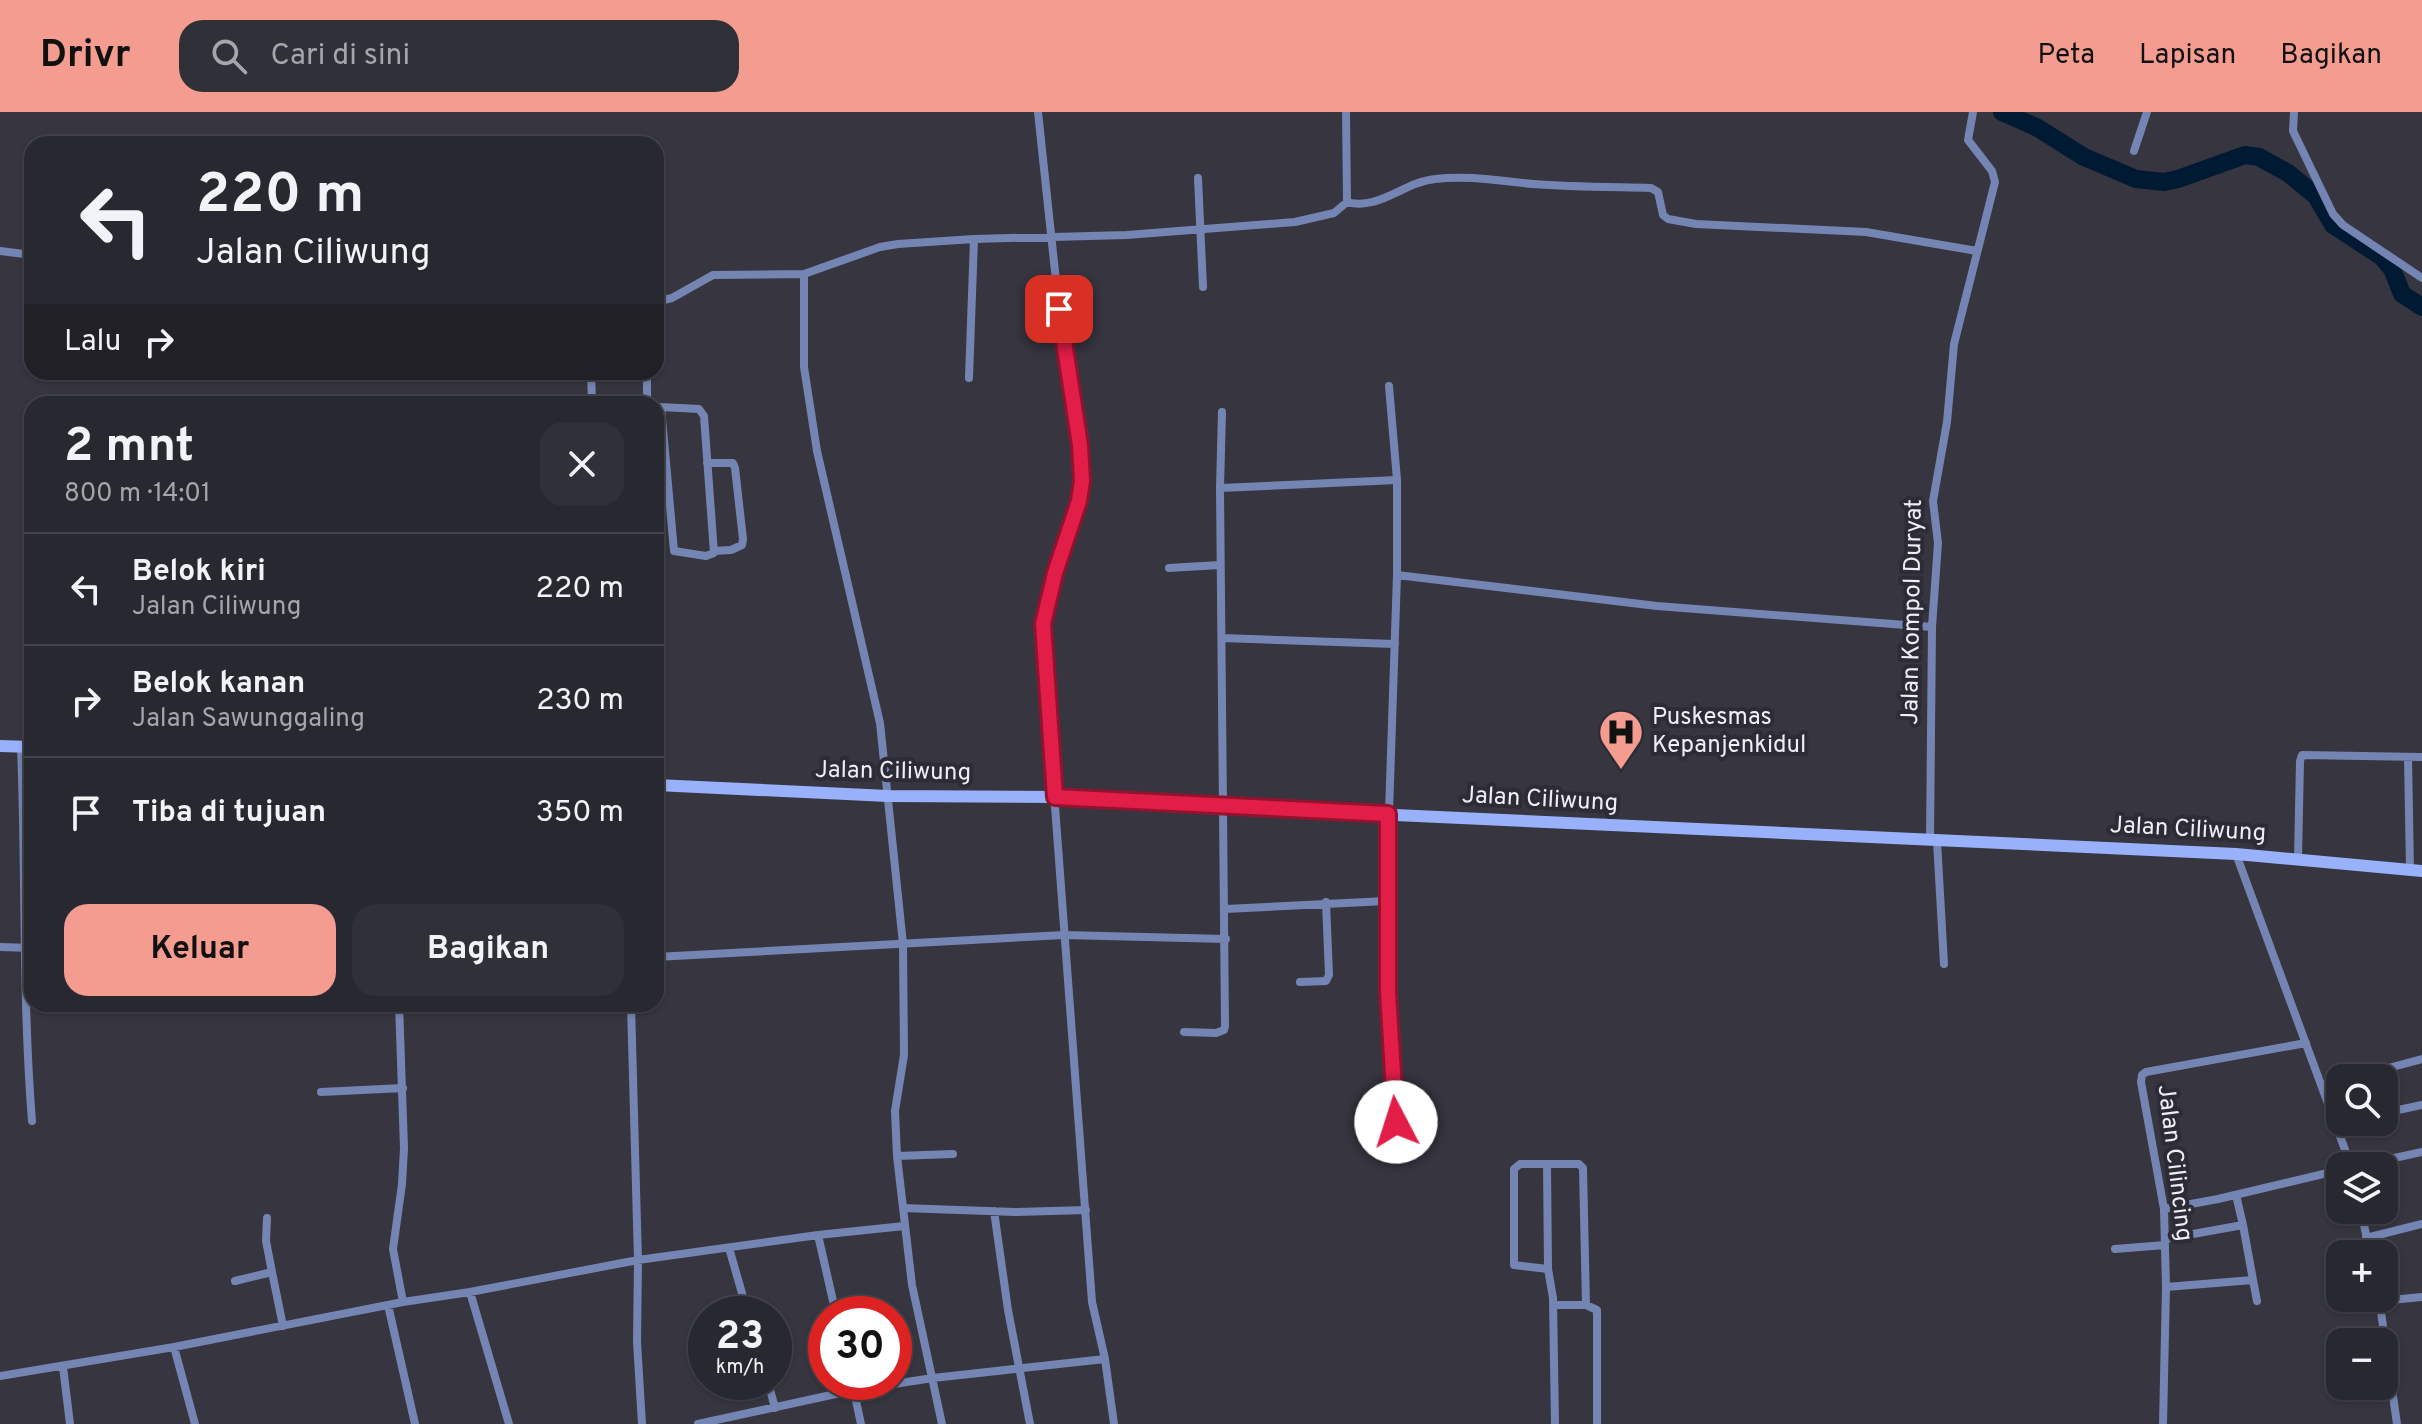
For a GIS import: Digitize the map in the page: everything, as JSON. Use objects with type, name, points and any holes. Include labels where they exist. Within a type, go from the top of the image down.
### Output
[{"type":"main road","points":[[0,746],[24,747]]},
{"type":"main road","name":"Jalan Ciliwung","points":[[664,785],[888,796],[1055,797],[2236,854],[2416,871]]},
{"type":"street","points":[[1038,112],[1082,481],[1043,624],[1092,1302],[1105,1359],[1114,1424]]},
{"type":"street","points":[[664,300],[713,275],[804,274],[880,247],[974,239],[1202,230],[1295,222],[1334,213],[1347,202],[1346,112]]},
{"type":"street","name":"Jalan Kompol Duryat","points":[[1944,964],[1933,841],[1932,627],[1938,543],[1933,501],[1951,389],[1954,344],[1995,175],[1968,140],[1973,112]]},
{"type":"street","points":[[2134,151],[2147,112]]},
{"type":"street","points":[[2294,112],[2293,131],[2333,214],[2343,225],[2422,278]]},
{"type":"street","points":[[1347,202],[1360,205],[1373,202],[1437,178],[1471,177],[1535,184],[1651,188],[1658,192],[1663,215],[1668,219],[1696,224],[1866,232],[1977,251]]},
{"type":"street","points":[[1198,178],[1203,287]]},
{"type":"street","points":[[969,378],[974,239]]},
{"type":"street","points":[[0,251],[24,254]]},
{"type":"street","points":[[804,274],[804,367],[817,451],[880,723],[903,944],[904,1055],[895,1111],[897,1156],[912,1285],[942,1424]]},
{"type":"street","points":[[1389,386],[1397,480],[1397,575],[1386,901],[1389,1047],[1396,1122]]},
{"type":"street","points":[[664,407],[699,409],[704,416],[714,551]]},
{"type":"street","points":[[1184,1032],[1216,1033],[1224,1030],[1226,939],[1220,565],[1222,412]]},
{"type":"street","points":[[664,461],[674,551],[706,556],[714,551],[738,549],[743,539],[733,463],[707,463]]},
{"type":"street","points":[[1220,488],[1397,480]]},
{"type":"street","points":[[1169,568],[1220,565]]},
{"type":"street","points":[[1397,575],[1657,606],[1932,627]]},
{"type":"street","points":[[1222,638],[1395,644]]},
{"type":"street","points":[[2298,859],[2300,759],[2304,754],[2422,757]]},
{"type":"street","points":[[2408,757],[2416,871]]},
{"type":"street","points":[[2236,854],[2326,1094]]},
{"type":"street","points":[[1225,909],[1386,901]]},
{"type":"street","points":[[1300,982],[1326,981],[1329,975],[1326,902]]},
{"type":"street","points":[[664,957],[1064,935],[1226,939]]},
{"type":"street","points":[[0,947],[24,948]]},
{"type":"street","points":[[29,1012],[32,1121]]},
{"type":"street","points":[[399,1012],[403,1088],[402,1184],[393,1249],[403,1302]]},
{"type":"street","points":[[631,1012],[638,1260],[637,1342],[642,1424]]},
{"type":"street","name":"Jalan Cilincing","points":[[2163,1424],[2164,1209],[2142,1075],[2306,1043]]},
{"type":"street","points":[[2398,1065],[2422,1059]]},
{"type":"street","points":[[2322,1086],[2326,1085]]},
{"type":"street","points":[[321,1092],[403,1088]]},
{"type":"street","points":[[2398,1110],[2422,1105]]},
{"type":"street","points":[[2398,1157],[2422,1152]]},
{"type":"street","points":[[897,1156],[953,1154]]},
{"type":"street","points":[[1548,1269],[1514,1265],[1514,1169],[1520,1164],[1579,1164],[1583,1168],[1586,1301]]},
{"type":"street","points":[[1547,1164],[1555,1424]]},
{"type":"street","points":[[2164,1209],[2326,1173]]},
{"type":"street","points":[[2236,1195],[2257,1301]]},
{"type":"street","points":[[903,1208],[1086,1210]]},
{"type":"street","points":[[994,1211],[1030,1424]]},
{"type":"street","points":[[267,1218],[266,1241],[283,1326]]},
{"type":"street","points":[[2364,1224],[2366,1238],[2422,1224]]},
{"type":"street","points":[[2115,1249],[2243,1225]]},
{"type":"street","points":[[0,1376],[174,1347],[638,1260],[904,1226]]},
{"type":"street","points":[[818,1235],[832,1296]]},
{"type":"street","points":[[729,1248],[743,1296]]},
{"type":"street","points":[[235,1281],[272,1272]]},
{"type":"street","points":[[2166,1287],[2253,1280]]},
{"type":"street","points":[[470,1292],[509,1424]]},
{"type":"street","points":[[2398,1299],[2422,1297]]},
{"type":"street","points":[[1553,1301],[1586,1301],[1597,1310],[1597,1424]]},
{"type":"street","points":[[388,1305],[415,1424]]},
{"type":"street","points":[[2382,1312],[2397,1424]]},
{"type":"street","points":[[174,1347],[195,1424]]},
{"type":"street","points":[[912,1380],[1105,1359]]},
{"type":"street","points":[[63,1367],[70,1424]]},
{"type":"street","points":[[698,1424],[808,1399]]},
{"type":"street","points":[[773,1400],[775,1408]]},
{"type":"street","points":[[856,1400],[861,1424]]},
{"type":"waterway","points":[[2002,112],[2036,127],[2084,157],[2136,179],[2164,182],[2245,155],[2259,157],[2288,173],[2316,196],[2333,225],[2382,257],[2392,269],[2402,294],[2422,307]]},
{"type":"place","name":"Puskesmas Kepanjenkidul","points":[[1621,771]]},
{"type":"route","points":[[1059,309],[1080,445],[1082,481],[1072,526],[1055,573],[1042,632],[1055,797],[1388,814],[1389,1047],[1396,1122]]}]
